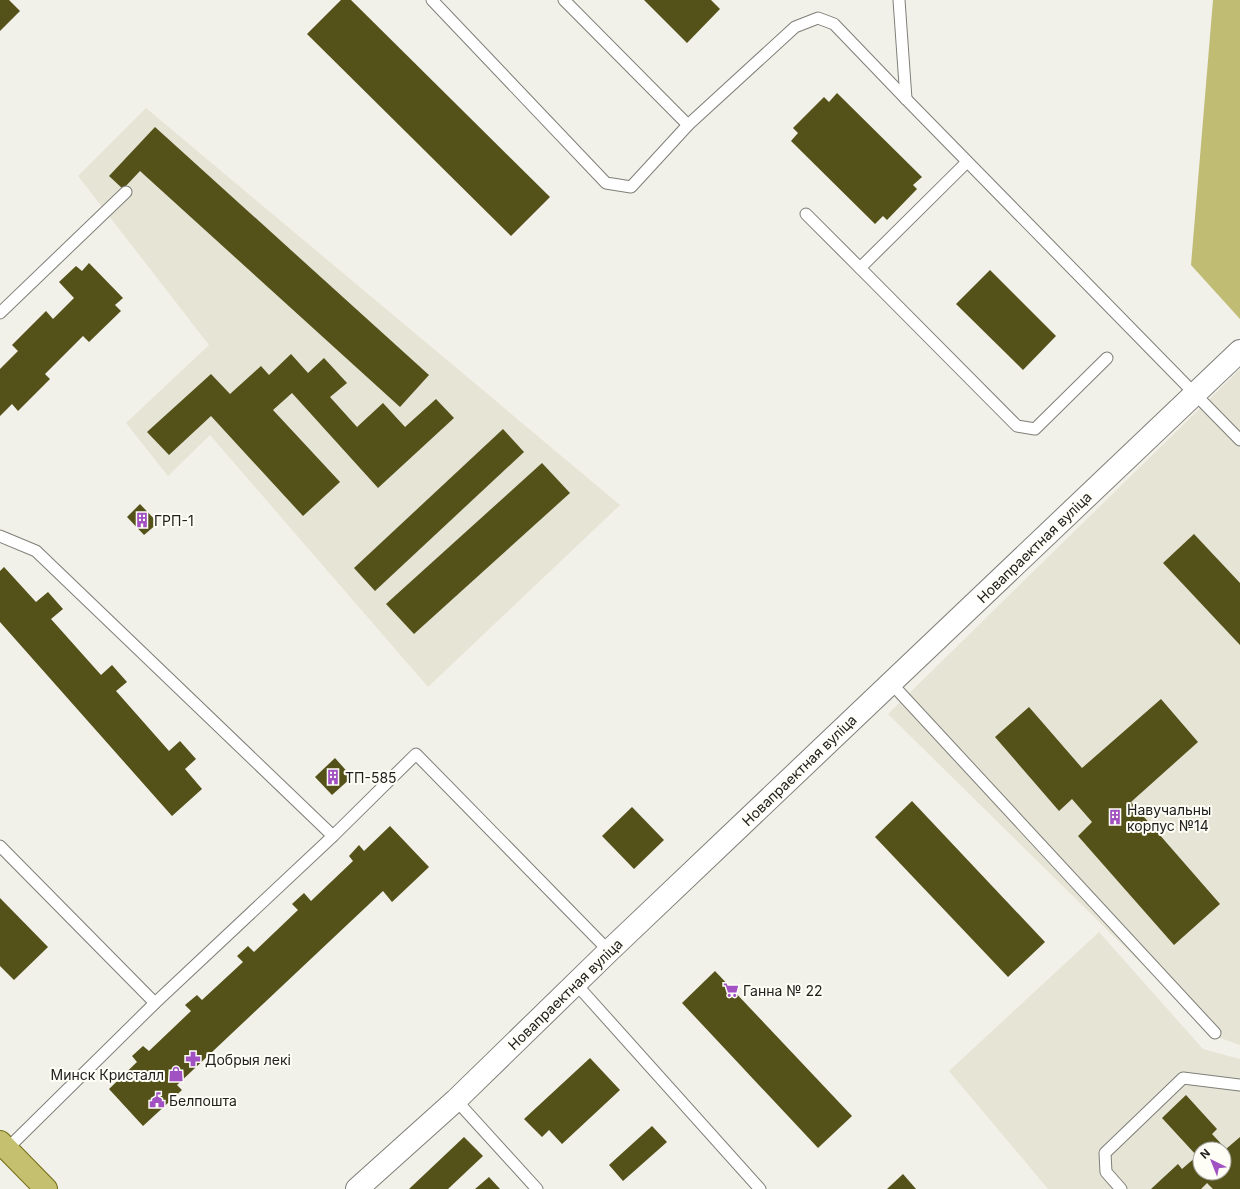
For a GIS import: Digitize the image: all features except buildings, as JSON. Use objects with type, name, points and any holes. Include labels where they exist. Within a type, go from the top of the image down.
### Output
[{"type":"main road","points":[[4,1146],[46,1189]]},
{"type":"street","name":"Новапраектная вуліца","points":[[357,1189],[456,1100],[609,951],[1194,394],[1237,359]]},
{"type":"lane","points":[[432,0],[606,183],[631,187],[688,125],[795,27],[818,18],[834,24],[967,162],[1240,440]]},
{"type":"lane","points":[[564,0],[688,125]]},
{"type":"lane","points":[[899,0],[906,99]]},
{"type":"lane","points":[[860,268],[967,162]]},
{"type":"lane","points":[[0,313],[126,192]]},
{"type":"lane","points":[[806,214],[1017,426],[1034,428],[1107,358]]},
{"type":"lane","points":[[0,536],[36,551],[333,836]]},
{"type":"lane","points":[[891,683],[1214,1033]]},
{"type":"lane","points":[[4,1146],[333,836],[416,754],[609,951]]},
{"type":"lane","points":[[0,846],[155,1003]]},
{"type":"lane","points":[[576,984],[760,1189]]},
{"type":"lane","points":[[1121,1189],[1106,1172],[1105,1153],[1183,1078],[1240,1085]]},
{"type":"lane","points":[[456,1100],[537,1189]]},
{"type":"shaded area","points":[[1213,0],[1240,0],[1240,319],[1191,265]]},
{"type":"shaded area","points":[[146,108],[620,505],[428,687],[210,435],[168,476],[126,423],[209,345],[78,176]]},
{"type":"shaded area","points":[[1240,369],[1240,1045],[1215,1036],[888,714]]},
{"type":"shaded area","points":[[1099,932],[1203,1049],[1240,1059],[1240,1189],[1048,1189],[949,1071]]},
{"type":"place","name":"ГРП-1","points":[[142,520]]},
{"type":"place","name":"ТП-585","points":[[333,777]]},
{"type":"place","name":"Навучальны корпус №14","points":[[1115,817]]},
{"type":"place","name":"Ганна № 22","points":[[731,990]]},
{"type":"place","name":"Добрыя лекі","points":[[193,1059]]},
{"type":"place","name":"Минск Кристалл","points":[[176,1074]]},
{"type":"place","name":"Белпошта","points":[[157,1100]]}]
